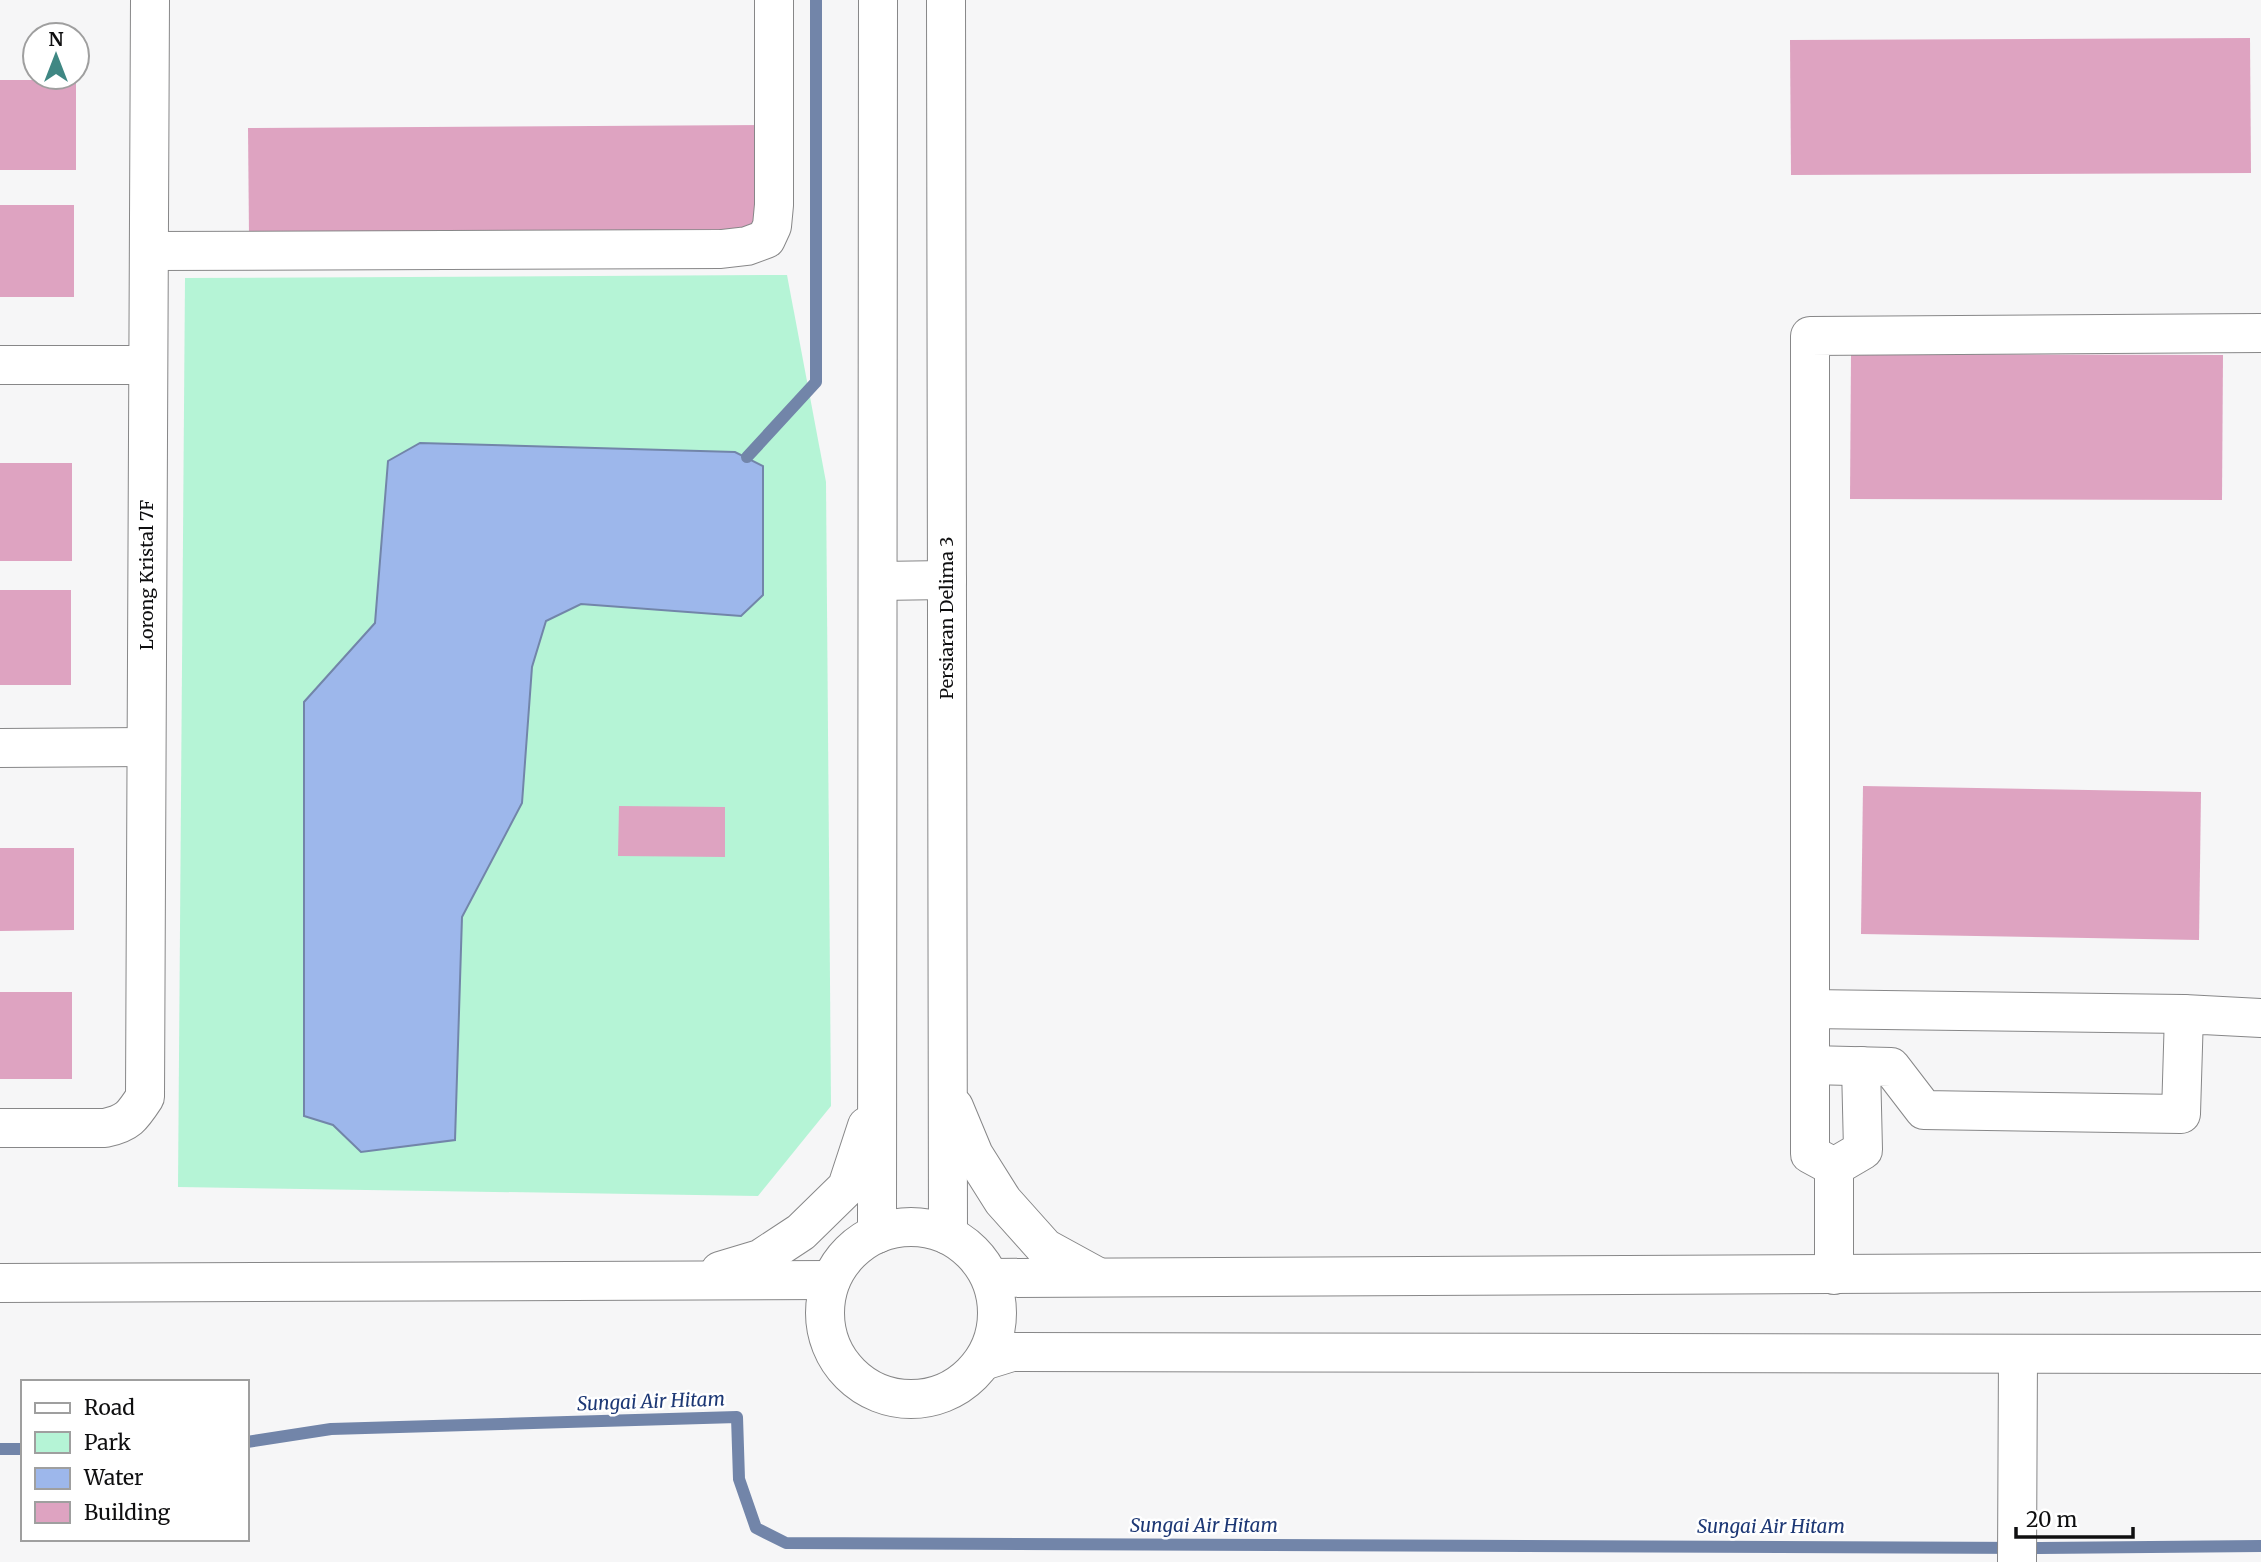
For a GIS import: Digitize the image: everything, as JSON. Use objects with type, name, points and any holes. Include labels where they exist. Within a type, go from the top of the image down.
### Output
[{"type":"street","name":"Lorong Kristal 7F","points":[[0,1128],[105,1128],[122,1124],[135,1112],[145,1097],[150,0]]},
{"type":"street","name":"Persiaran Delima 3","points":[[946,0],[948,1235]]},
{"type":"street","points":[[877,2],[877,1234]]},
{"type":"street","points":[[149,251],[707,249],[747,246],[766,239],[773,216],[775,10]]},
{"type":"street","points":[[1835,1167],[1810,1154],[1810,336],[2261,333]]},
{"type":"street","points":[[0,365],[148,365]]},
{"type":"street","points":[[878,581],[947,580]]},
{"type":"street","points":[[0,748],[146,747]]},
{"type":"street","points":[[1810,1009],[2184,1014],[2261,1018]]},
{"type":"street","points":[[1810,1065],[1891,1067],[1924,1110],[2181,1114],[2184,1014]]},
{"type":"street","points":[[1835,1167],[1863,1150],[1861,1066]]},
{"type":"street","points":[[948,1092],[975,1155],[1003,1201],[1045,1248],[1101,1279]]},
{"type":"street","points":[[680,1282],[761,1259],[801,1233],[847,1187],[877,1093]]},
{"type":"street","points":[[1835,1167],[1835,1275]]},
{"type":"street","points":[[902,1227],[930,1228],[956,1238],[978,1257],[991,1278],[998,1308],[995,1336],[983,1361],[964,1381],[939,1394],[911,1399],[883,1394],[857,1380],[837,1359],[826,1332],[825,1303],[831,1279],[850,1251],[877,1234],[902,1227]]},
{"type":"street","points":[[991,1278],[2261,1272]]},
{"type":"street","points":[[0,1283],[680,1282],[831,1279]]},
{"type":"street","points":[[983,1361],[1012,1352],[2261,1354]]},
{"type":"street","points":[[2017,1562],[2018,1354]]},
{"type":"green space","points":[[787,275],[826,482],[831,1106],[758,1196],[178,1187],[185,278]]},
{"type":"water","points":[[420,443],[735,452],[763,466],[763,595],[741,616],[581,604],[546,621],[532,667],[522,803],[462,917],[455,1140],[361,1152],[333,1125],[304,1116],[304,702],[375,623],[388,461]]},
{"type":"building","points":[[2250,38],[2251,173],[1791,175],[1790,40]]},
{"type":"building","points":[[0,80],[21,80],[21,91],[76,91],[76,170],[0,170]]},
{"type":"building","points":[[764,125],[765,233],[249,236],[248,128]]},
{"type":"building","points":[[0,205],[74,205],[74,297],[0,297]]},
{"type":"building","points":[[1851,354],[2223,355],[2222,500],[1850,499]]},
{"type":"building","points":[[0,463],[72,463],[72,561],[0,561]]},
{"type":"building","points":[[0,590],[71,590],[71,685],[0,685]]},
{"type":"building","points":[[1863,786],[2201,792],[2199,940],[1861,934]]},
{"type":"building","points":[[619,806],[725,807],[725,857],[618,856]]},
{"type":"building","points":[[0,848],[74,848],[74,930],[0,931]]},
{"type":"building","points":[[0,992],[72,992],[72,1079],[0,1079]]},
{"type":"waterway","points":[[747,457],[816,382],[816,0]]},
{"type":"waterway","name":"Sungai Air Hitam","points":[[248,1442],[331,1429],[737,1417],[739,1479],[756,1528],[786,1543],[2040,1548],[2261,1546]]},
{"type":"waterway","name":"Sungai Air Hitam","points":[[0,1449],[21,1449]]}]
